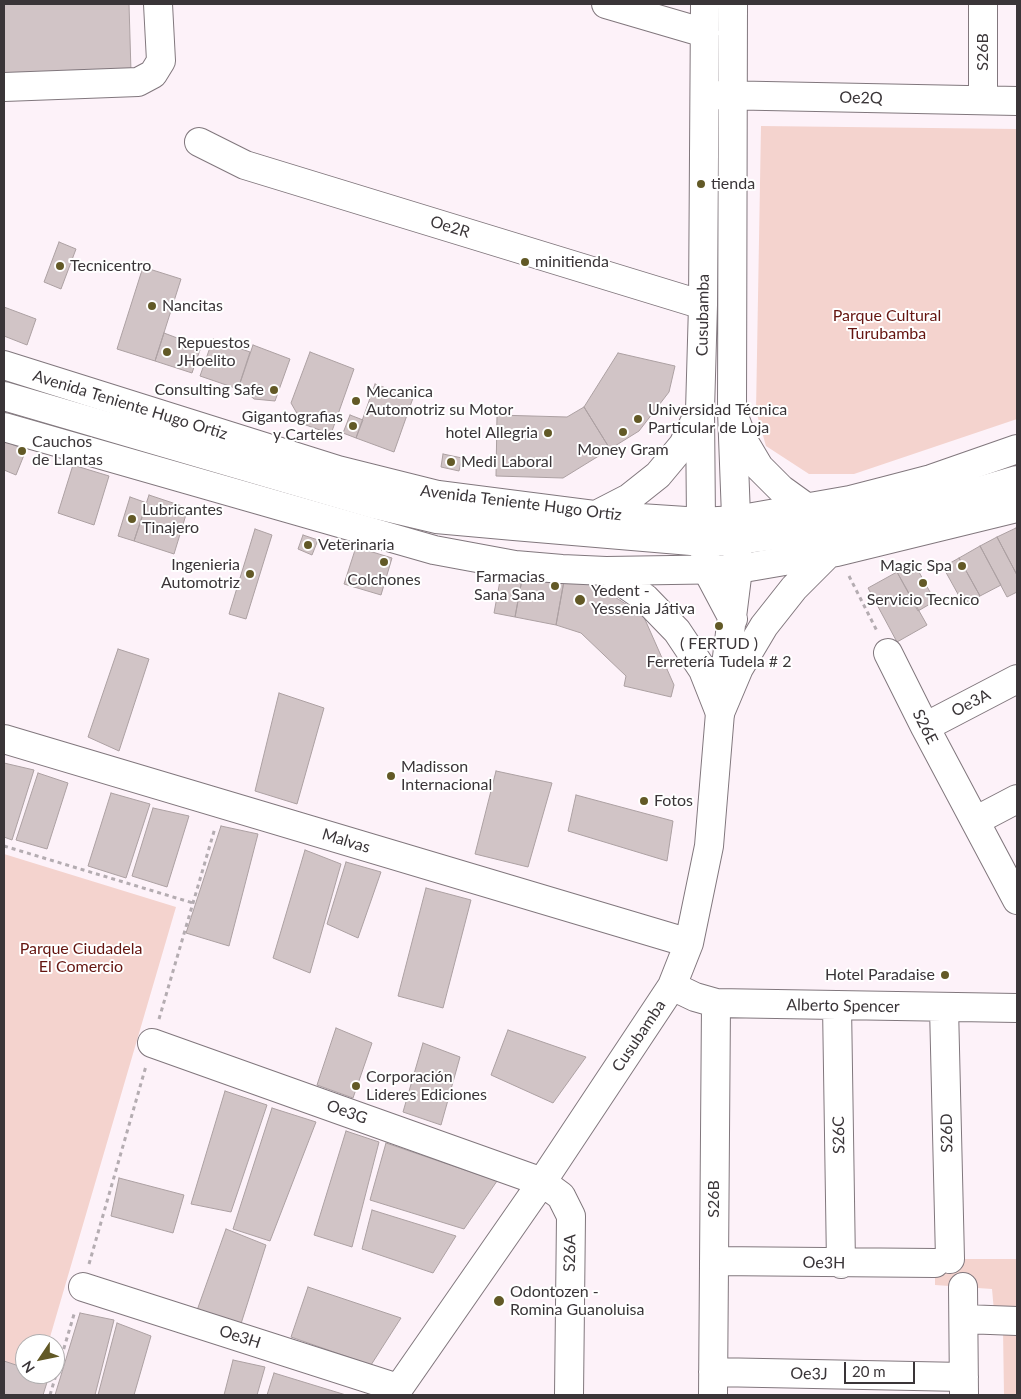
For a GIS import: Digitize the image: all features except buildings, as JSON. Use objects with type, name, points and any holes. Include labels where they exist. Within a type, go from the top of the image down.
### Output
[{"type":"street","points":[[4,86],[138,82],[153,74],[161,61],[158,4]]},
{"type":"street","points":[[606,4],[705,33]]},
{"type":"street","name":"Cusubamba","points":[[705,4],[703,305],[700,411],[704,548],[733,619]]},
{"type":"street","name":"Cusubamba","points":[[396,1392],[542,1182],[672,986],[689,942],[709,846],[720,713],[733,619],[737,546],[732,411],[732,4]]},
{"type":"street","name":"S26B","points":[[983,4],[983,100]]},
{"type":"street","name":"Oe2Q","points":[[704,95],[1017,101]]},
{"type":"street","name":"Oe2R","points":[[199,142],[245,165],[703,305]]},
{"type":"street","name":"Avenida Teniente Hugo Ortiz","points":[[4,366],[338,470],[438,495],[594,515],[704,548],[737,546],[806,507],[850,500],[922,481],[1017,449]]},
{"type":"street","points":[[4,396],[377,505],[436,520],[704,548]]},
{"type":"street","points":[[594,515],[629,498],[658,475],[683,445],[700,411]]},
{"type":"street","points":[[732,411],[743,440],[759,466],[781,489],[806,507]]},
{"type":"street","points":[[4,413],[373,521],[433,535],[704,548]]},
{"type":"street","name":"Avenida Teniente Hugo Ortiz","points":[[4,428],[434,550],[514,565],[606,571],[704,548],[737,546],[833,552],[1017,508]]},
{"type":"street","points":[[737,546],[870,523],[1017,480]]},
{"type":"street","points":[[737,546],[873,538],[1017,497]]},
{"type":"street","points":[[720,713],[740,668],[764,626],[794,588],[833,552]]},
{"type":"street","points":[[606,571],[645,598],[677,631],[703,670],[720,713]]},
{"type":"street","name":"S26E","points":[[888,654],[1017,900]]},
{"type":"street","name":"Oe3A","points":[[925,727],[1017,679]]},
{"type":"street","name":"Malvas","points":[[4,739],[689,942]]},
{"type":"street","points":[[974,821],[1017,799]]},
{"type":"street","name":"Alberto Spencer","points":[[672,986],[716,1004],[1017,1008]]},
{"type":"street","name":"S26B","points":[[713,1384],[716,1004]]},
{"type":"street","name":"S26C","points":[[837,1006],[841,1264]]},
{"type":"street","name":"S26D","points":[[942,1261],[944,1007]]},
{"type":"street","name":"Oe3G","points":[[152,1043],[542,1182]]},
{"type":"street","name":"S26A","points":[[542,1182],[561,1196],[571,1216],[569,1395]]},
{"type":"street","name":"Oe3H","points":[[714,1262],[841,1264],[942,1261]]},
{"type":"street","name":"Oe3H","points":[[82,1286],[396,1392]]},
{"type":"street","points":[[964,1287],[964,1386]]},
{"type":"street","points":[[964,1320],[1017,1321]]},
{"type":"street","name":"Oe3J","points":[[713,1384],[964,1386]]},
{"type":"path","points":[[833,552],[888,654]]},
{"type":"path","points":[[50,1395],[222,804]]},
{"type":"path","points":[[4,846],[193,903]]},
{"type":"green space","name":"Parque Cultural Turubamba","points":[[761,126],[1017,129],[1017,419],[854,474],[809,474],[766,446],[756,411]]},
{"type":"green space","name":"Parque Ciudadela El Comercio","points":[[4,854],[176,907],[51,1334],[15,1334],[15,1384],[37,1384],[33,1395],[4,1395]]},
{"type":"green space","points":[[935,1259],[1017,1259],[1017,1312],[994,1311],[992,1289],[935,1285]]},
{"type":"green space","points":[[1003,1329],[1017,1330],[1017,1395],[1004,1395]]},
{"type":"place","name":"tienda","points":[[701,184]]},
{"type":"place","name":"minitienda","points":[[525,262]]},
{"type":"place","name":"Tecnicentro","points":[[60,266]]},
{"type":"place","name":"Nancitas","points":[[152,306]]},
{"type":"place","name":"Repuestos JHoelito","points":[[167,352]]},
{"type":"place","name":"Consulting Safe","points":[[274,390]]},
{"type":"place","name":"Mecanica Automotriz su Motor","points":[[356,401]]},
{"type":"place","name":"Universidad Técnica Particular de Loja","points":[[638,419]]},
{"type":"place","name":"Gigantografias y Carteles","points":[[353,426]]},
{"type":"place","name":"Money Gram","points":[[623,432]]},
{"type":"place","name":"hotel Allegria","points":[[548,433]]},
{"type":"place","name":"Cauchos de Llantas","points":[[22,451]]},
{"type":"place","name":"Medi Laboral","points":[[451,462]]},
{"type":"place","name":"Lubricantes Tinajero","points":[[132,519]]},
{"type":"place","name":"Veterinaria","points":[[308,545]]},
{"type":"place","name":"Colchones","points":[[384,562]]},
{"type":"place","name":"Magic Spa","points":[[962,566]]},
{"type":"place","name":"Ingenieria Automotriz","points":[[250,574]]},
{"type":"place","name":"Servicio Tecnico","points":[[923,583]]},
{"type":"place","name":"Farmacias Sana Sana","points":[[555,586]]},
{"type":"place","name":"Yedent - Yessenia Játiva","points":[[580,600]]},
{"type":"place","name":"( FERTUD ) Ferretería Tudela # 2","points":[[719,626]]},
{"type":"place","name":"Madisson Internacional","points":[[391,776]]},
{"type":"place","name":"Fotos","points":[[644,801]]},
{"type":"place","name":"Hotel Paradaise","points":[[945,975]]},
{"type":"place","name":"Corporación Lideres Ediciones","points":[[356,1086]]},
{"type":"place","name":"Odontozen - Romina Guanoluisa","points":[[499,1301]]}]
